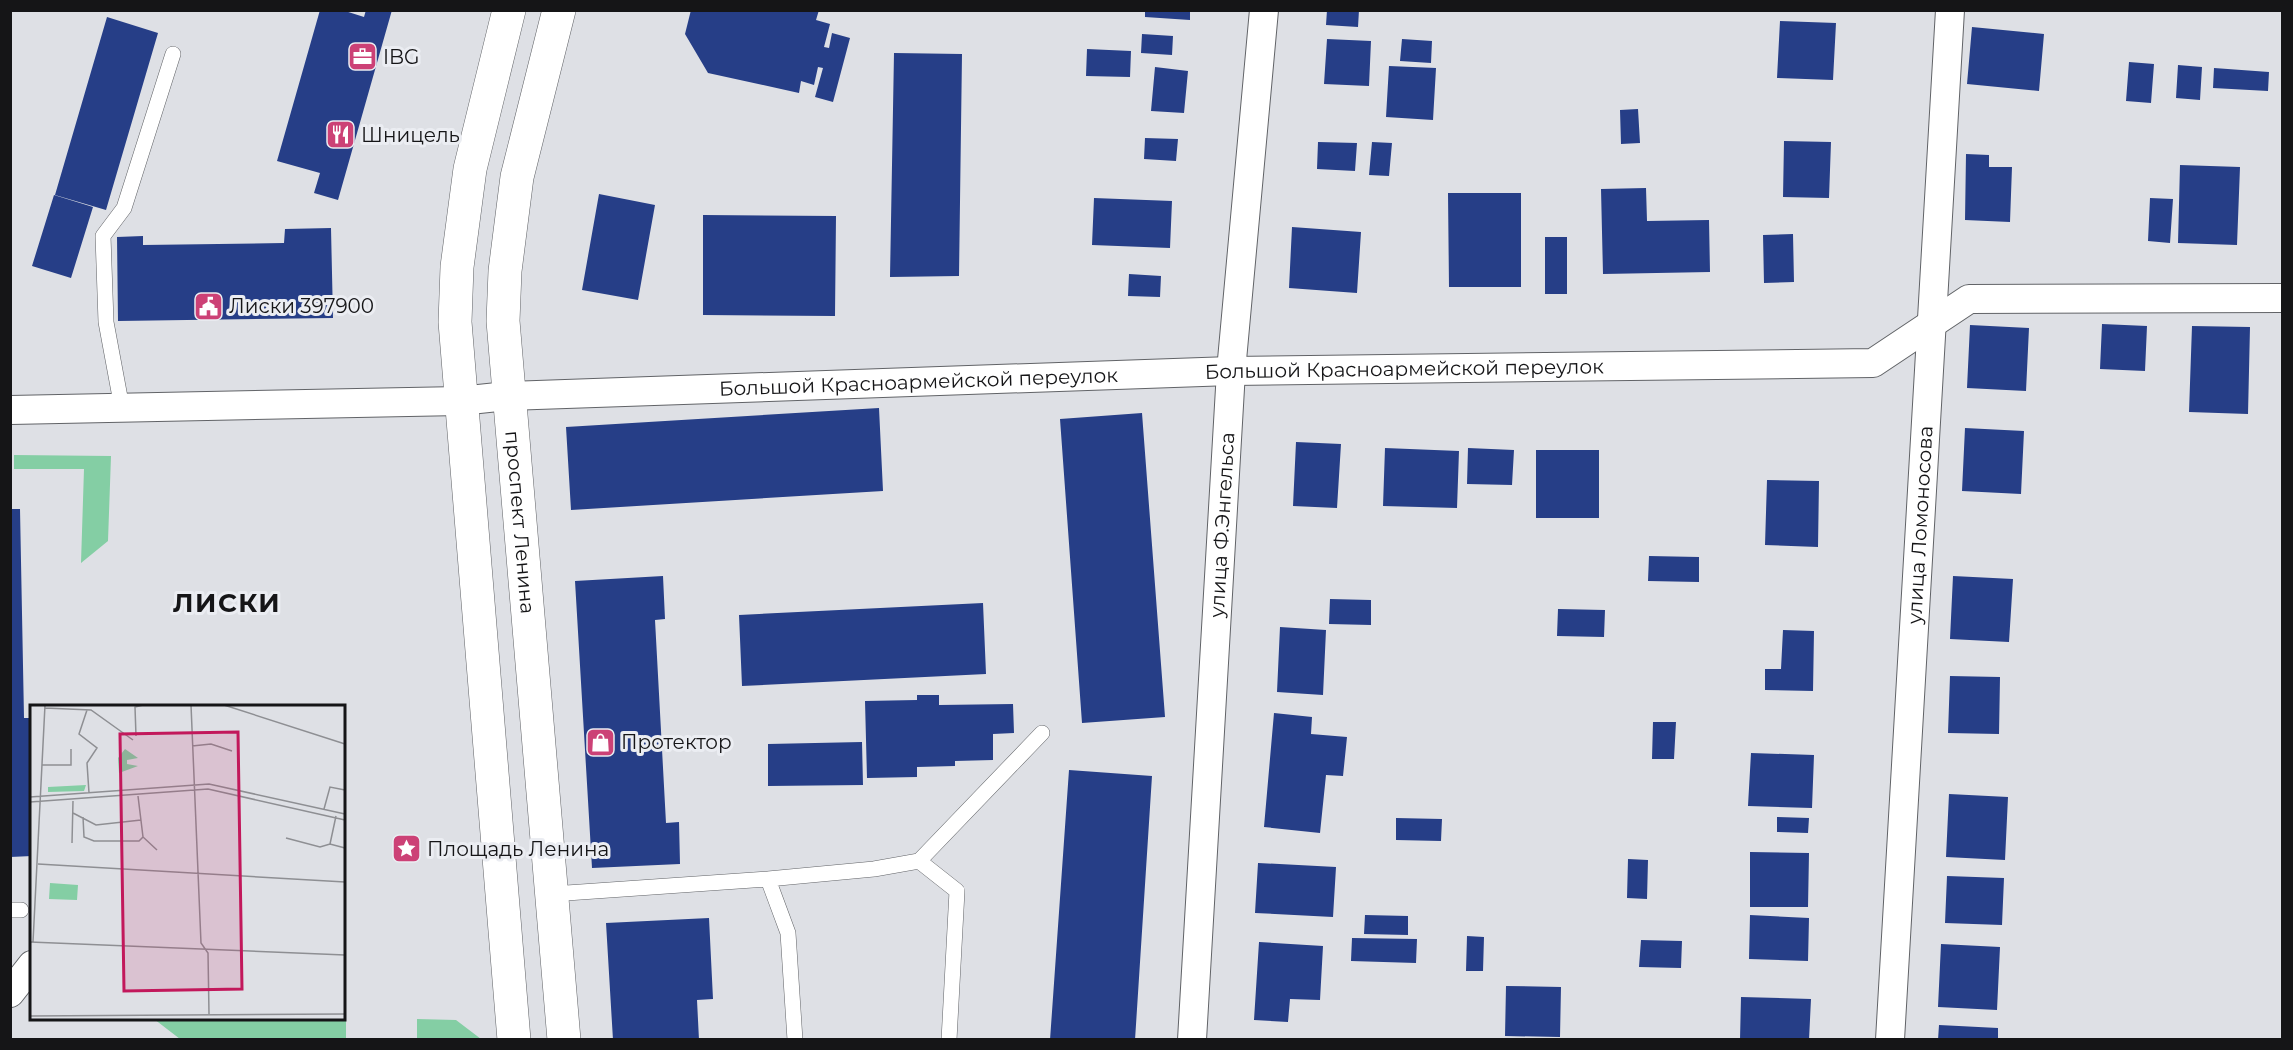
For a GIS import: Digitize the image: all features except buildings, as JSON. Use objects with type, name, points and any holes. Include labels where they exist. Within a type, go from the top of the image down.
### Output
[{"type":"main road","points":[[509,10],[470,169],[457,267],[455,322],[514,1040]]},
{"type":"main road","name":"проспект Ленина","points":[[558,10],[517,177],[505,271],[504,311],[507,396],[564,1040]]},
{"type":"street","name":"улица Ф.Энгельса","points":[[1192,1040],[1231,371],[1264,10]]},
{"type":"street","name":"улица Ломоносова","points":[[1890,1040],[1950,10]]},
{"type":"street","name":"Большой Красноармейской переулок","points":[[10,410],[460,400],[507,396],[1231,371],[1873,363],[1969,299],[2283,298]]},
{"type":"street","points":[[10,993],[30,968]]},
{"type":"lane","points":[[122,408],[106,322],[103,236],[124,208],[173,54]]},
{"type":"lane","points":[[552,894],[768,879],[874,869],[919,861],[1042,733]]},
{"type":"lane","points":[[919,861],[957,891],[949,1040]]},
{"type":"lane","points":[[768,879],[788,933],[795,1040]]},
{"type":"green space","points":[[14,455],[111,456],[108,541],[81,563],[84,469],[14,469]]},
{"type":"green space","points":[[346,995],[346,1039],[180,1039],[155,1020],[345,1020]]},
{"type":"green space","points":[[417,1019],[456,1020],[481,1039],[417,1039]]},
{"type":"place","name":"IBG","points":[[362,57]]},
{"type":"place","name":"Шницель","points":[[340,135]]},
{"type":"place","name":"Лиски 397900","points":[[208,306]]},
{"type":"place","name":"Протектор","points":[[600,742]]},
{"type":"place","name":"Площадь Ленина","points":[[406,849]]},
{"type":"district","name":"ЛИСКИ","points":[[227,603]]}]
